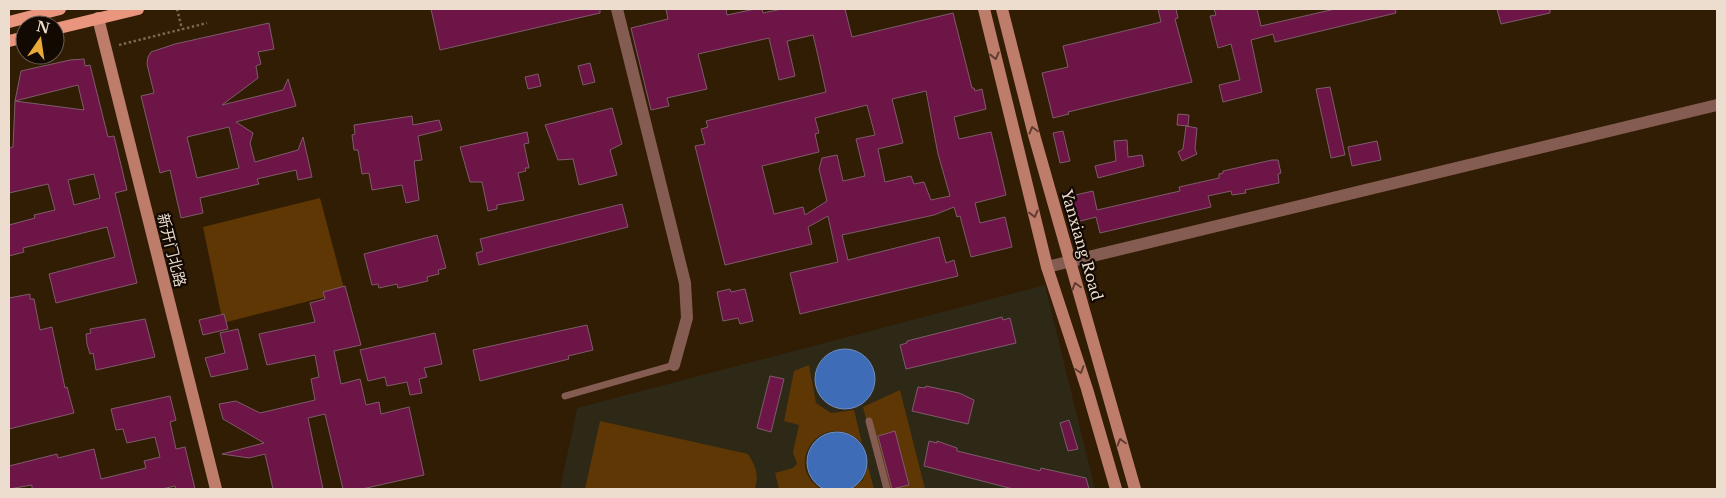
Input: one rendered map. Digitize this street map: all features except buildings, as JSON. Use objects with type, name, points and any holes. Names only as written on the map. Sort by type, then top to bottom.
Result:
[{"type":"main road","points":[[9,22],[60,9]]},
{"type":"main road","points":[[65,26],[138,9]]},
{"type":"main road","points":[[984,9],[1047,267],[1087,389],[1116,489]]},
{"type":"main road","name":"Yanxiang Road","points":[[1002,9],[1069,262],[1135,489]]},
{"type":"main road","name":"新开门北路","points":[[98,18],[216,489]]},
{"type":"street","points":[[617,9],[686,283],[687,318],[674,365]]},
{"type":"street","points":[[1047,267],[1717,105]]},
{"type":"lane","points":[[565,396],[674,365]]},
{"type":"lane","points":[[869,421],[887,489]]},
{"type":"path","points":[[177,9],[182,29]]},
{"type":"path","points":[[119,45],[207,23]]},
{"type":"shaded area","points":[[320,198],[345,292],[223,323],[203,227]]},
{"type":"shaded area","points":[[1045,285],[1095,489],[560,489],[577,408]]},
{"type":"shaded area","points":[[809,365],[816,403],[831,413],[854,410],[862,443],[847,433],[834,431],[821,435],[812,443],[806,454],[805,466],[810,479],[821,489],[779,489],[775,473],[793,468],[797,464],[793,452],[799,425],[784,421],[794,371]]},
{"type":"shaded area","points":[[900,390],[925,489],[884,489],[863,407]]},
{"type":"shaded area","points":[[600,421],[748,454],[756,471],[755,489],[585,489]]},
{"type":"shaded area","points":[[868,466],[874,489],[852,489],[863,480]]},
{"type":"water","points":[[839,349],[851,349],[867,357],[873,367],[875,379],[873,391],[867,401],[851,409],[839,409],[823,401],[815,385],[815,373],[823,357]]},
{"type":"water","points":[[831,432],[843,432],[854,437],[862,445],[867,456],[865,474],[854,487],[843,492],[831,492],[820,487],[812,479],[807,468],[807,456],[812,445],[820,437]]}]
